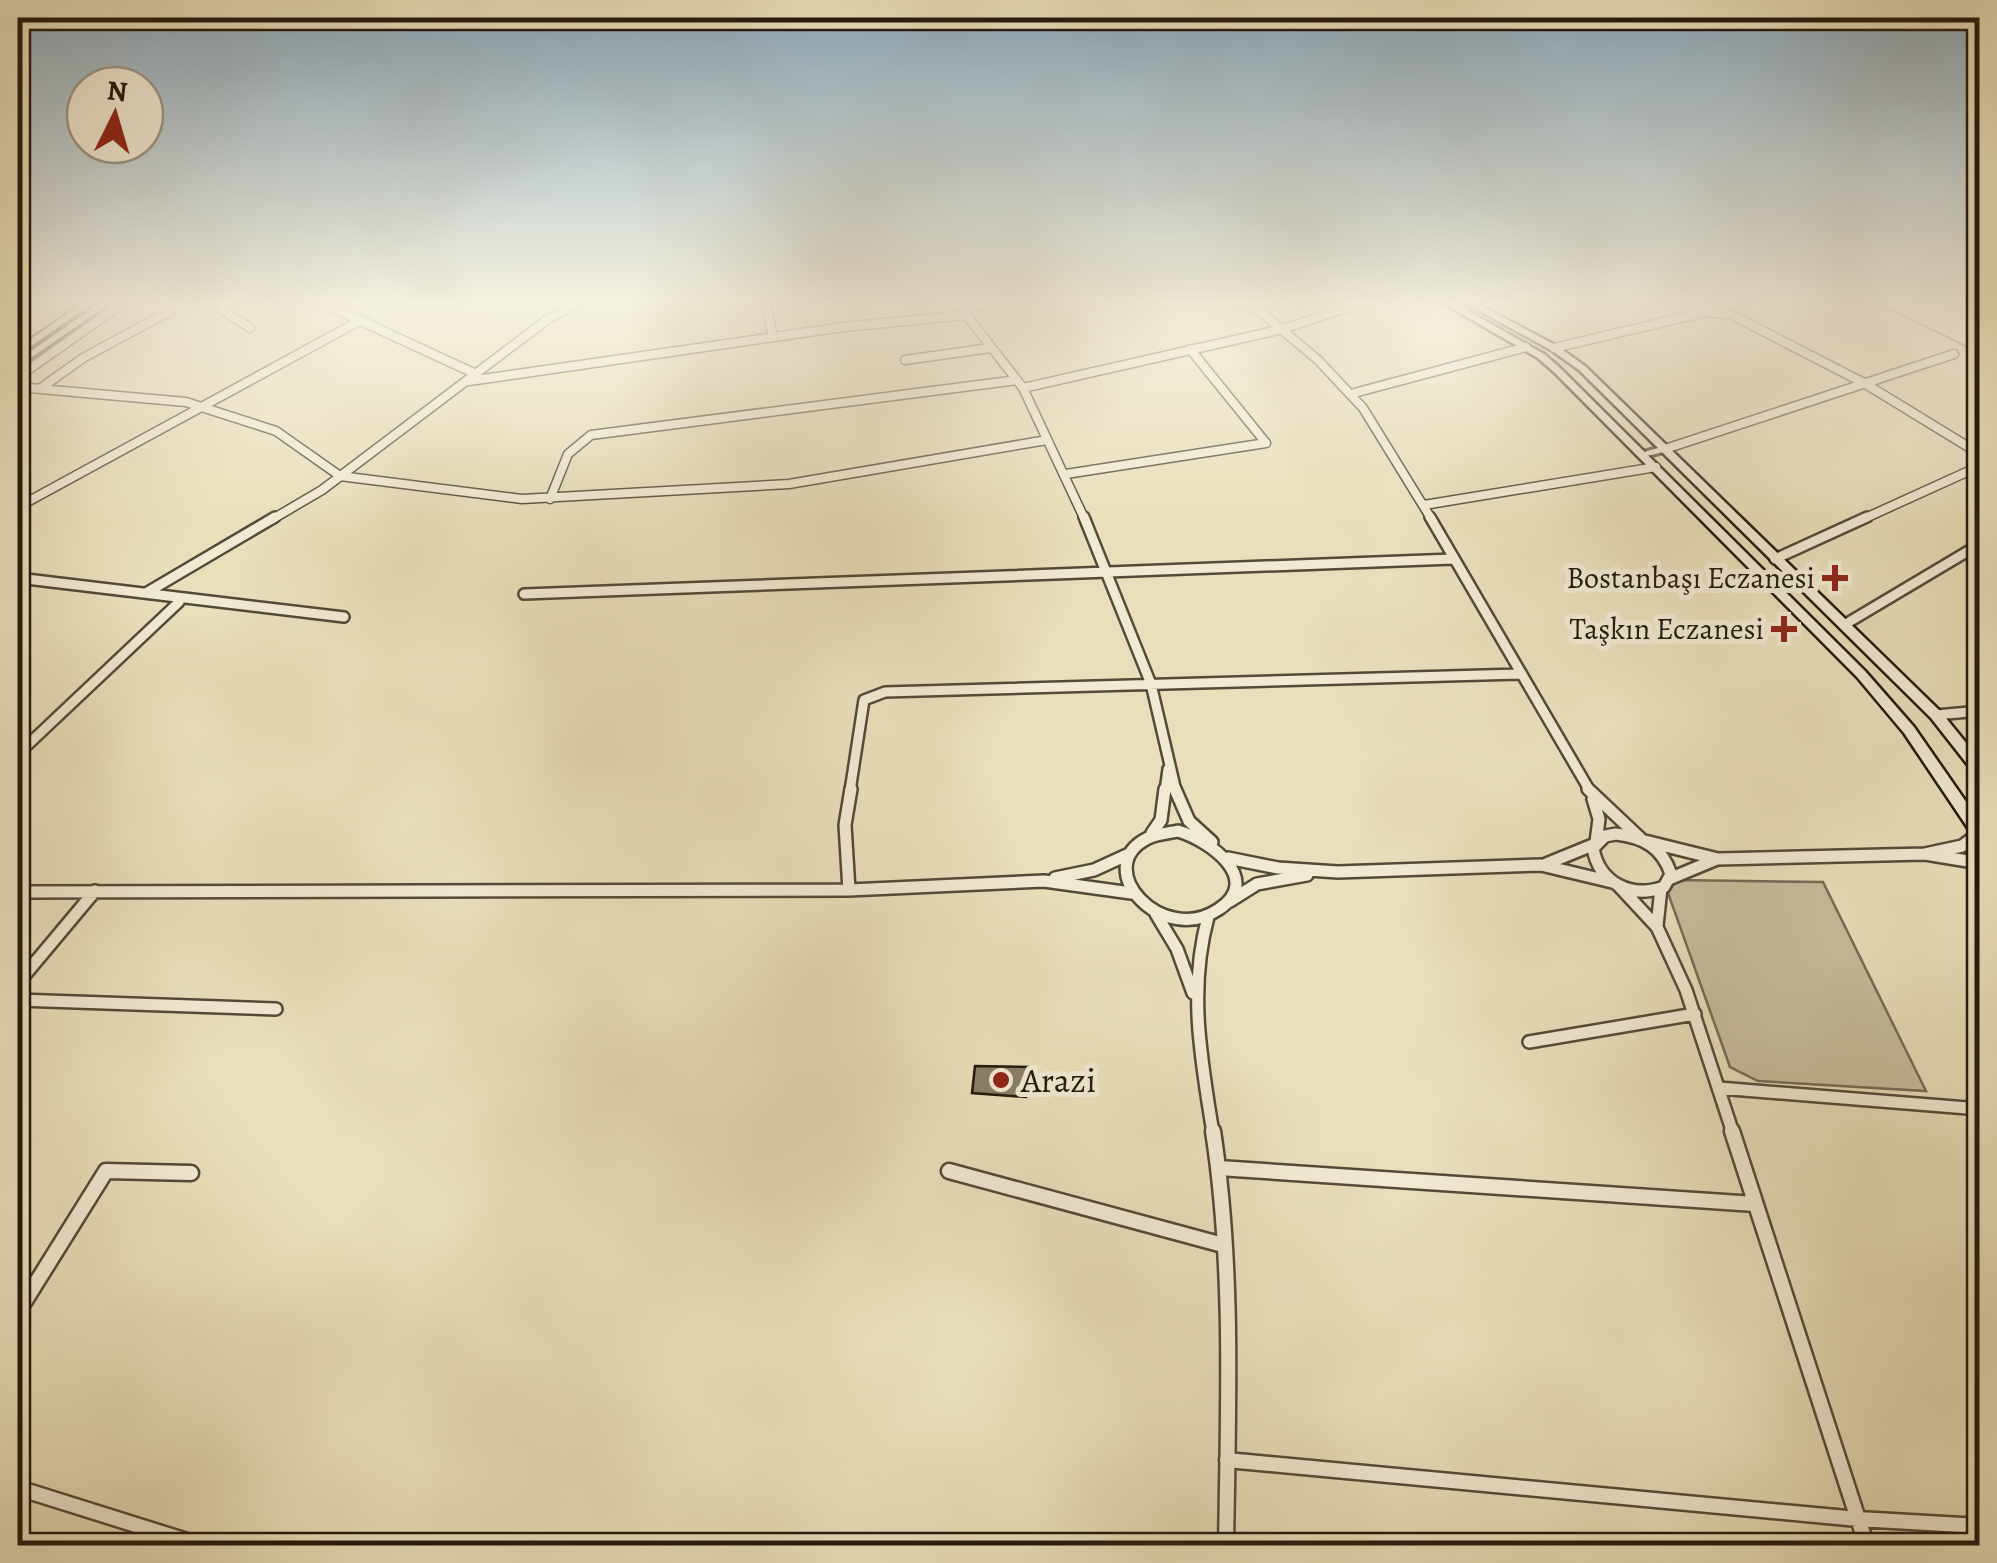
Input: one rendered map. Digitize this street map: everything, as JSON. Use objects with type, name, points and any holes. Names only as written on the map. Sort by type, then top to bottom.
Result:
[{"type":"main road","points":[[1563,376],[1806,616],[1887,704],[1978,836]]},
{"type":"main road","points":[[1590,376],[1936,715],[1980,770]]},
{"type":"street","points":[[40,388],[57,376]]},
{"type":"street","points":[[18,507],[260,376]]},
{"type":"street","points":[[146,593],[302,503],[474,376]]},
{"type":"street","points":[[468,381],[503,376]]},
{"type":"street","points":[[1013,376],[1066,474],[1151,684],[1169,763],[1189,821],[1228,858],[1235,876],[1228,902]]},
{"type":"street","points":[[550,499],[568,451],[575,442],[591,435],[1020,384],[1059,376]]},
{"type":"street","points":[[1066,474],[1266,443],[1212,376]]},
{"type":"street","points":[[1335,376],[1354,393],[1424,505],[1591,793],[1599,819],[1593,858],[1657,927],[1720,1088],[1867,1546]]},
{"type":"street","points":[[1354,393],[1418,376]]},
{"type":"street","points":[[1850,376],[1980,454]]},
{"type":"street","points":[[1642,454],[1886,376]]},
{"type":"street","points":[[18,387],[206,406],[276,431],[340,476],[550,499],[789,484],[1047,440]]},
{"type":"street","points":[[1775,560],[1980,466]]},
{"type":"street","points":[[1424,505],[1656,467]]},
{"type":"street","points":[[1844,626],[1980,544]]},
{"type":"street","points":[[524,594],[1453,558]]},
{"type":"street","points":[[18,578],[146,593],[179,602],[344,618]]},
{"type":"street","points":[[18,754],[179,602]]},
{"type":"street","points":[[850,890],[845,825],[864,700],[885,692],[1519,674]]},
{"type":"street","points":[[1936,715],[1980,711]]},
{"type":"street","points":[[18,892],[850,890],[1044,881],[1094,870],[1130,854],[1161,820],[1169,763]]},
{"type":"street","points":[[1591,793],[1663,855],[1669,866],[1657,927]]},
{"type":"street","points":[[1148,837],[1178,831],[1212,842]]},
{"type":"street","points":[[1540,865],[1616,834],[1718,859],[1925,854],[1980,862]]},
{"type":"street","points":[[1925,854],[1962,846],[1978,836]]},
{"type":"street","points":[[1130,854],[1124,870],[1131,893]]},
{"type":"street","points":[[1228,858],[1278,868],[1338,872],[1540,865],[1647,893],[1718,859]]},
{"type":"street","points":[[1156,914],[1177,920],[1208,917],[1258,884],[1338,872]]},
{"type":"street","points":[[1044,881],[1131,893],[1156,914],[1178,948],[1195,999]]},
{"type":"street","points":[[18,982],[95,892]]},
{"type":"street","points":[[1208,917],[1197,946],[1195,999],[1218,1168],[1223,1245],[1226,1546]]},
{"type":"street","points":[[18,1000],[276,1008]]},
{"type":"street","points":[[1529,1042],[1694,1014]]},
{"type":"street","points":[[1720,1088],[1980,1109]]},
{"type":"street","points":[[1218,1168],[1755,1204]]},
{"type":"street","points":[[18,1312],[106,1171],[191,1173]]},
{"type":"street","points":[[950,1172],[1223,1245]]},
{"type":"street","points":[[1226,1460],[1858,1519],[1980,1526]]},
{"type":"street","points":[[18,1488],[203,1546]]},
{"type":"shaded area","points":[[1676,880],[1823,882],[1926,1091],[1758,1081],[1730,1067],[1668,893]]},
{"type":"building","name":"Arazi","points":[[975,1066],[1030,1067],[1026,1097],[972,1093]]},
{"type":"place","name":"Bostanbaşı Eczanesi","points":[[1835,578]]},
{"type":"place","name":"Taşkın Eczanesi","points":[[1784,629]]},
{"type":"place","name":"Arazi","points":[[1001,1080]]}]
